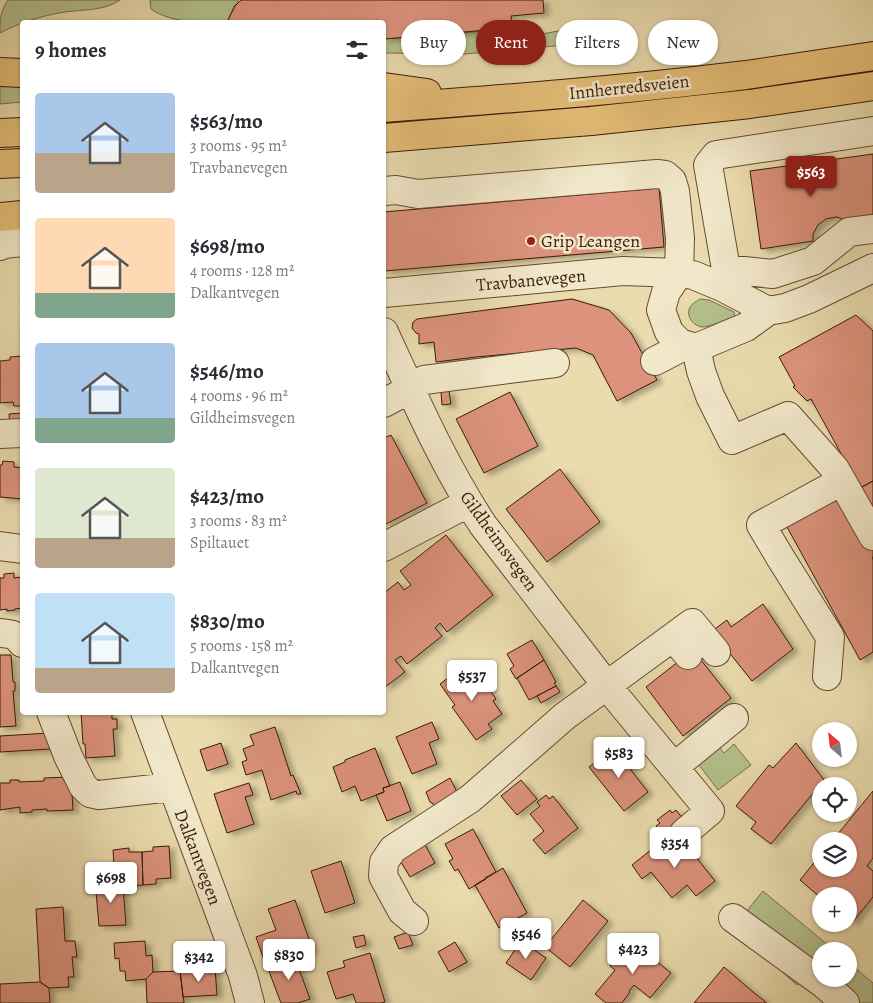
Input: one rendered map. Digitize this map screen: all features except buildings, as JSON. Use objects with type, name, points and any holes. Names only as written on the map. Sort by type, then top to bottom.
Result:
[{"type":"highway","name":"Innherredsveien","points":[[386,108],[589,91],[746,74],[873,56]]},
{"type":"highway","points":[[0,72],[20,73]]},
{"type":"highway","name":"Innherredsveien","points":[[386,138],[591,121],[750,104],[873,86]]},
{"type":"highway","points":[[386,87],[483,101]]},
{"type":"highway","points":[[386,150],[485,130]]},
{"type":"highway","points":[[0,133],[20,132]]},
{"type":"highway","points":[[0,164],[20,162]]},
{"type":"highway","points":[[0,217],[20,215]]},
{"type":"street","points":[[873,131],[716,155],[708,164],[724,278],[773,274],[813,261],[849,232],[873,229]]},
{"type":"street","points":[[386,191],[396,190],[418,194],[656,174],[665,175],[672,181],[675,191],[680,238],[679,273],[666,292],[661,310],[668,332],[680,343],[691,347],[710,396],[732,440],[788,416],[835,469],[873,536]]},
{"type":"street","points":[[0,246],[20,242]]},
{"type":"street","points":[[655,361],[746,327],[768,311],[785,308],[809,299],[873,268]]},
{"type":"street","name":"Travbanevegen","points":[[386,293],[623,271],[679,273],[724,278],[768,311]]},
{"type":"street","name":"Gildheimsvegen","points":[[386,335],[417,384],[448,467],[482,525],[607,686],[710,811],[684,833]]},
{"type":"street","points":[[386,402],[417,384],[555,363]]},
{"type":"street","points":[[0,434],[20,434]]},
{"type":"street","points":[[827,676],[830,637],[761,525],[842,480]]},
{"type":"street","points":[[386,546],[468,503]]},
{"type":"street","points":[[0,546],[20,549]]},
{"type":"street","points":[[414,921],[402,911],[383,876],[384,862],[393,849],[470,799],[565,716],[607,686],[680,646],[692,623],[716,652]]},
{"type":"street","points":[[0,633],[12,634],[20,640]]},
{"type":"street","points":[[52,715],[68,756],[83,786],[90,793],[99,795],[172,787]]},
{"type":"street","name":"Dalkantvegen","points":[[146,715],[243,976],[250,1003]]},
{"type":"street","points":[[674,767],[734,718]]},
{"type":"street","points":[[733,918],[821,989],[845,1003]]},
{"type":"green space","points":[[8,0],[120,0],[106,7],[59,13],[30,20],[20,20],[20,24],[0,33],[3,8]]},
{"type":"green space","points":[[150,0],[239,0],[228,20],[181,20],[170,18],[151,9]]},
{"type":"green space","points":[[556,31],[556,46],[546,47],[546,33]]},
{"type":"green space","points":[[476,32],[476,53],[466,54],[466,33]]},
{"type":"green space","points":[[401,38],[401,53],[386,53],[386,39]]},
{"type":"green space","points":[[20,83],[20,102],[0,104],[0,85]]},
{"type":"green space","points":[[700,299],[709,300],[734,312],[735,316],[705,327],[696,325],[690,319],[689,310]]},
{"type":"green space","points":[[716,743],[724,753],[734,744],[751,765],[718,790],[696,761]]},
{"type":"green space","points":[[763,891],[824,942],[812,942],[812,982],[805,976],[797,985],[733,928]]},
{"type":"green space","points":[[857,970],[873,983],[873,1003],[837,1003],[818,987],[857,987]]},
{"type":"place","name":"Grip Leangen","points":[[531,241]]}]
